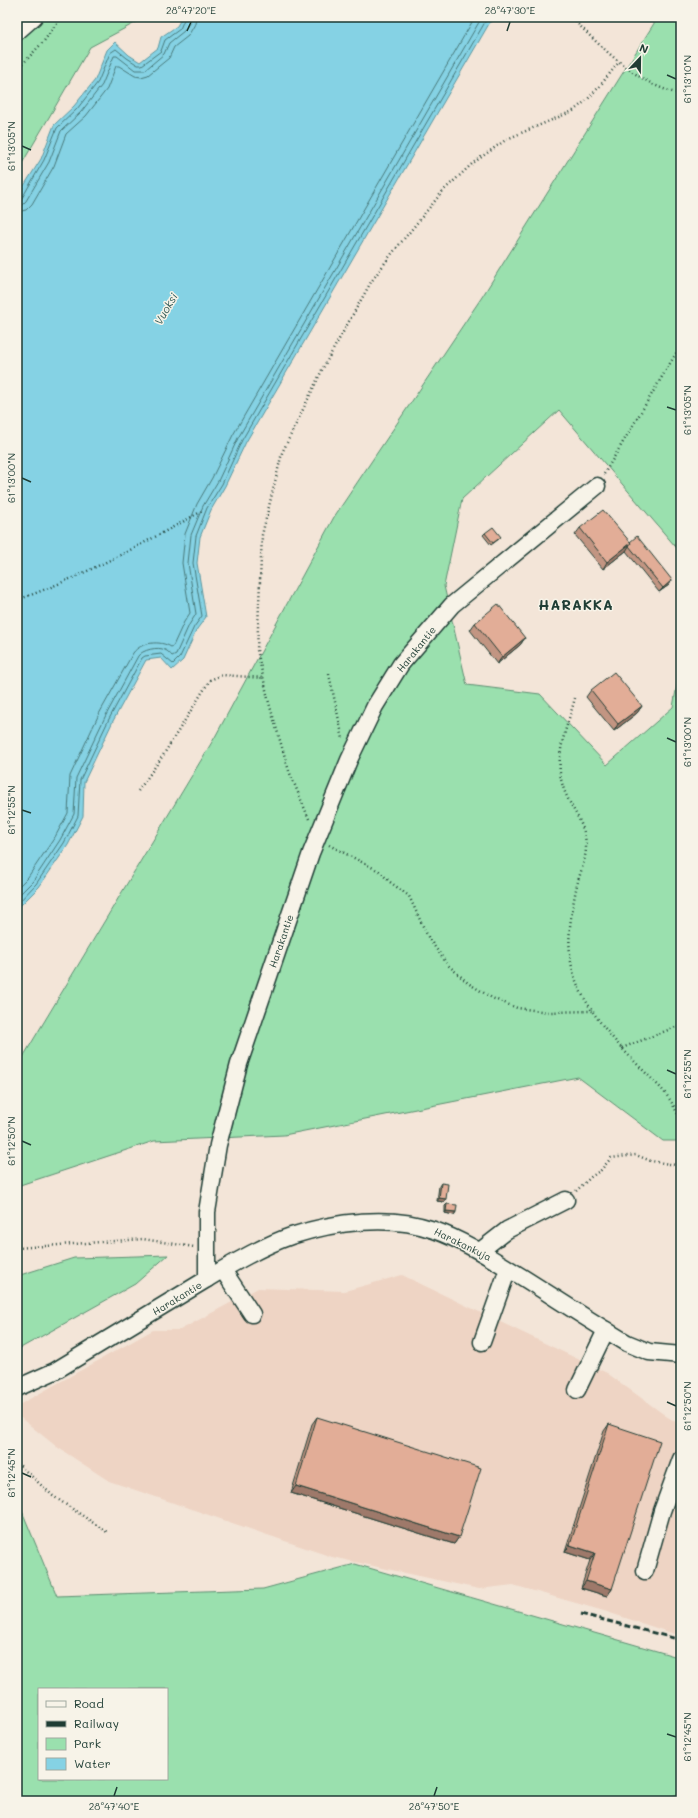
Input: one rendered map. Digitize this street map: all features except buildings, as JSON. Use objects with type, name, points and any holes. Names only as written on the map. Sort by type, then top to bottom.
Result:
[{"type":"street","points":[[17,32],[34,17]]},
{"type":"street","name":"Harakantie","points":[[17,1388],[56,1372],[207,1280],[207,1212],[218,1145],[237,1072],[317,838],[349,760],[374,706],[402,664],[452,605],[596,486]]},
{"type":"street","points":[[480,1251],[507,1230],[566,1200]]},
{"type":"street","name":"Harakankuja","points":[[207,1280],[222,1270],[290,1236],[322,1228],[362,1221],[397,1222],[433,1229],[480,1251],[628,1343],[650,1352],[681,1355]]},
{"type":"street","points":[[482,1342],[508,1269]]},
{"type":"street","points":[[222,1270],[252,1314]]},
{"type":"street","points":[[577,1390],[606,1330]]},
{"type":"street","points":[[645,1571],[662,1511],[681,1459]]},
{"type":"path","points":[[17,70],[44,41],[61,17]]},
{"type":"path","points":[[575,17],[577,23],[619,62],[669,92],[681,94]]},
{"type":"path","points":[[592,1011],[549,1012],[517,1008],[492,998],[468,983],[448,965],[429,939],[409,896],[390,882],[379,871],[317,838],[289,771],[269,703],[257,650],[262,535],[282,453],[323,368],[368,288],[390,256],[443,190],[473,163],[507,138],[572,111],[591,96],[619,62]]},
{"type":"path","points":[[596,486],[681,345]]},
{"type":"path","points":[[17,600],[46,590],[95,568],[146,543],[204,510]]},
{"type":"path","points":[[330,674],[339,723],[349,760]]},
{"type":"path","points":[[138,791],[162,757],[210,680],[222,676],[264,678]]},
{"type":"path","points":[[575,698],[559,763],[562,784],[585,831],[586,849],[577,886],[568,939],[573,976],[592,1011],[638,1066],[659,1086],[674,1105],[681,1122]]},
{"type":"path","points":[[622,1048],[681,1025]]},
{"type":"path","points":[[566,1200],[591,1177],[602,1170],[611,1158],[636,1155],[651,1161],[676,1165],[681,1151]]},
{"type":"path","points":[[17,1248],[143,1240],[206,1249]]},
{"type":"path","points":[[17,1463],[53,1496],[107,1532]]},
{"type":"shaded area","points":[[402,1275],[607,1373],[666,1416],[681,1425],[681,1636],[604,1611],[513,1585],[479,1589],[332,1557],[109,1481],[57,1447],[17,1415],[17,1406],[153,1330],[180,1330],[258,1288],[345,1291]]},
{"type":"green space","points":[[17,17],[146,17],[90,47],[17,172]]},
{"type":"green space","points":[[658,17],[681,17],[681,553],[559,410],[462,499],[444,586],[467,685],[540,694],[607,765],[673,707],[681,663],[681,1141],[663,1141],[578,1077],[284,1135],[154,1141],[17,1186],[17,1067],[215,737],[334,517],[482,297]]},
{"type":"green space","points":[[168,1255],[135,1284],[17,1350],[17,1276],[74,1258]]},
{"type":"green space","points":[[17,1499],[57,1596],[263,1589],[355,1564],[681,1658],[681,1793],[656,1801],[17,1801]]},
{"type":"water","name":"Vuoksi","points":[[182,17],[493,17],[246,442],[225,486],[211,510],[200,537],[197,563],[206,617],[197,629],[183,660],[172,670],[161,658],[146,660],[113,721],[84,782],[83,816],[68,845],[39,887],[17,909],[17,202],[20,192],[41,159],[54,125],[74,106],[95,80],[107,50],[115,42],[129,55],[140,62],[158,48],[161,37],[177,26]]},
{"type":"railway","points":[[581,1614],[681,1640]]},
{"type":"district","name":"HARAKKA","points":[[576,605]]}]
